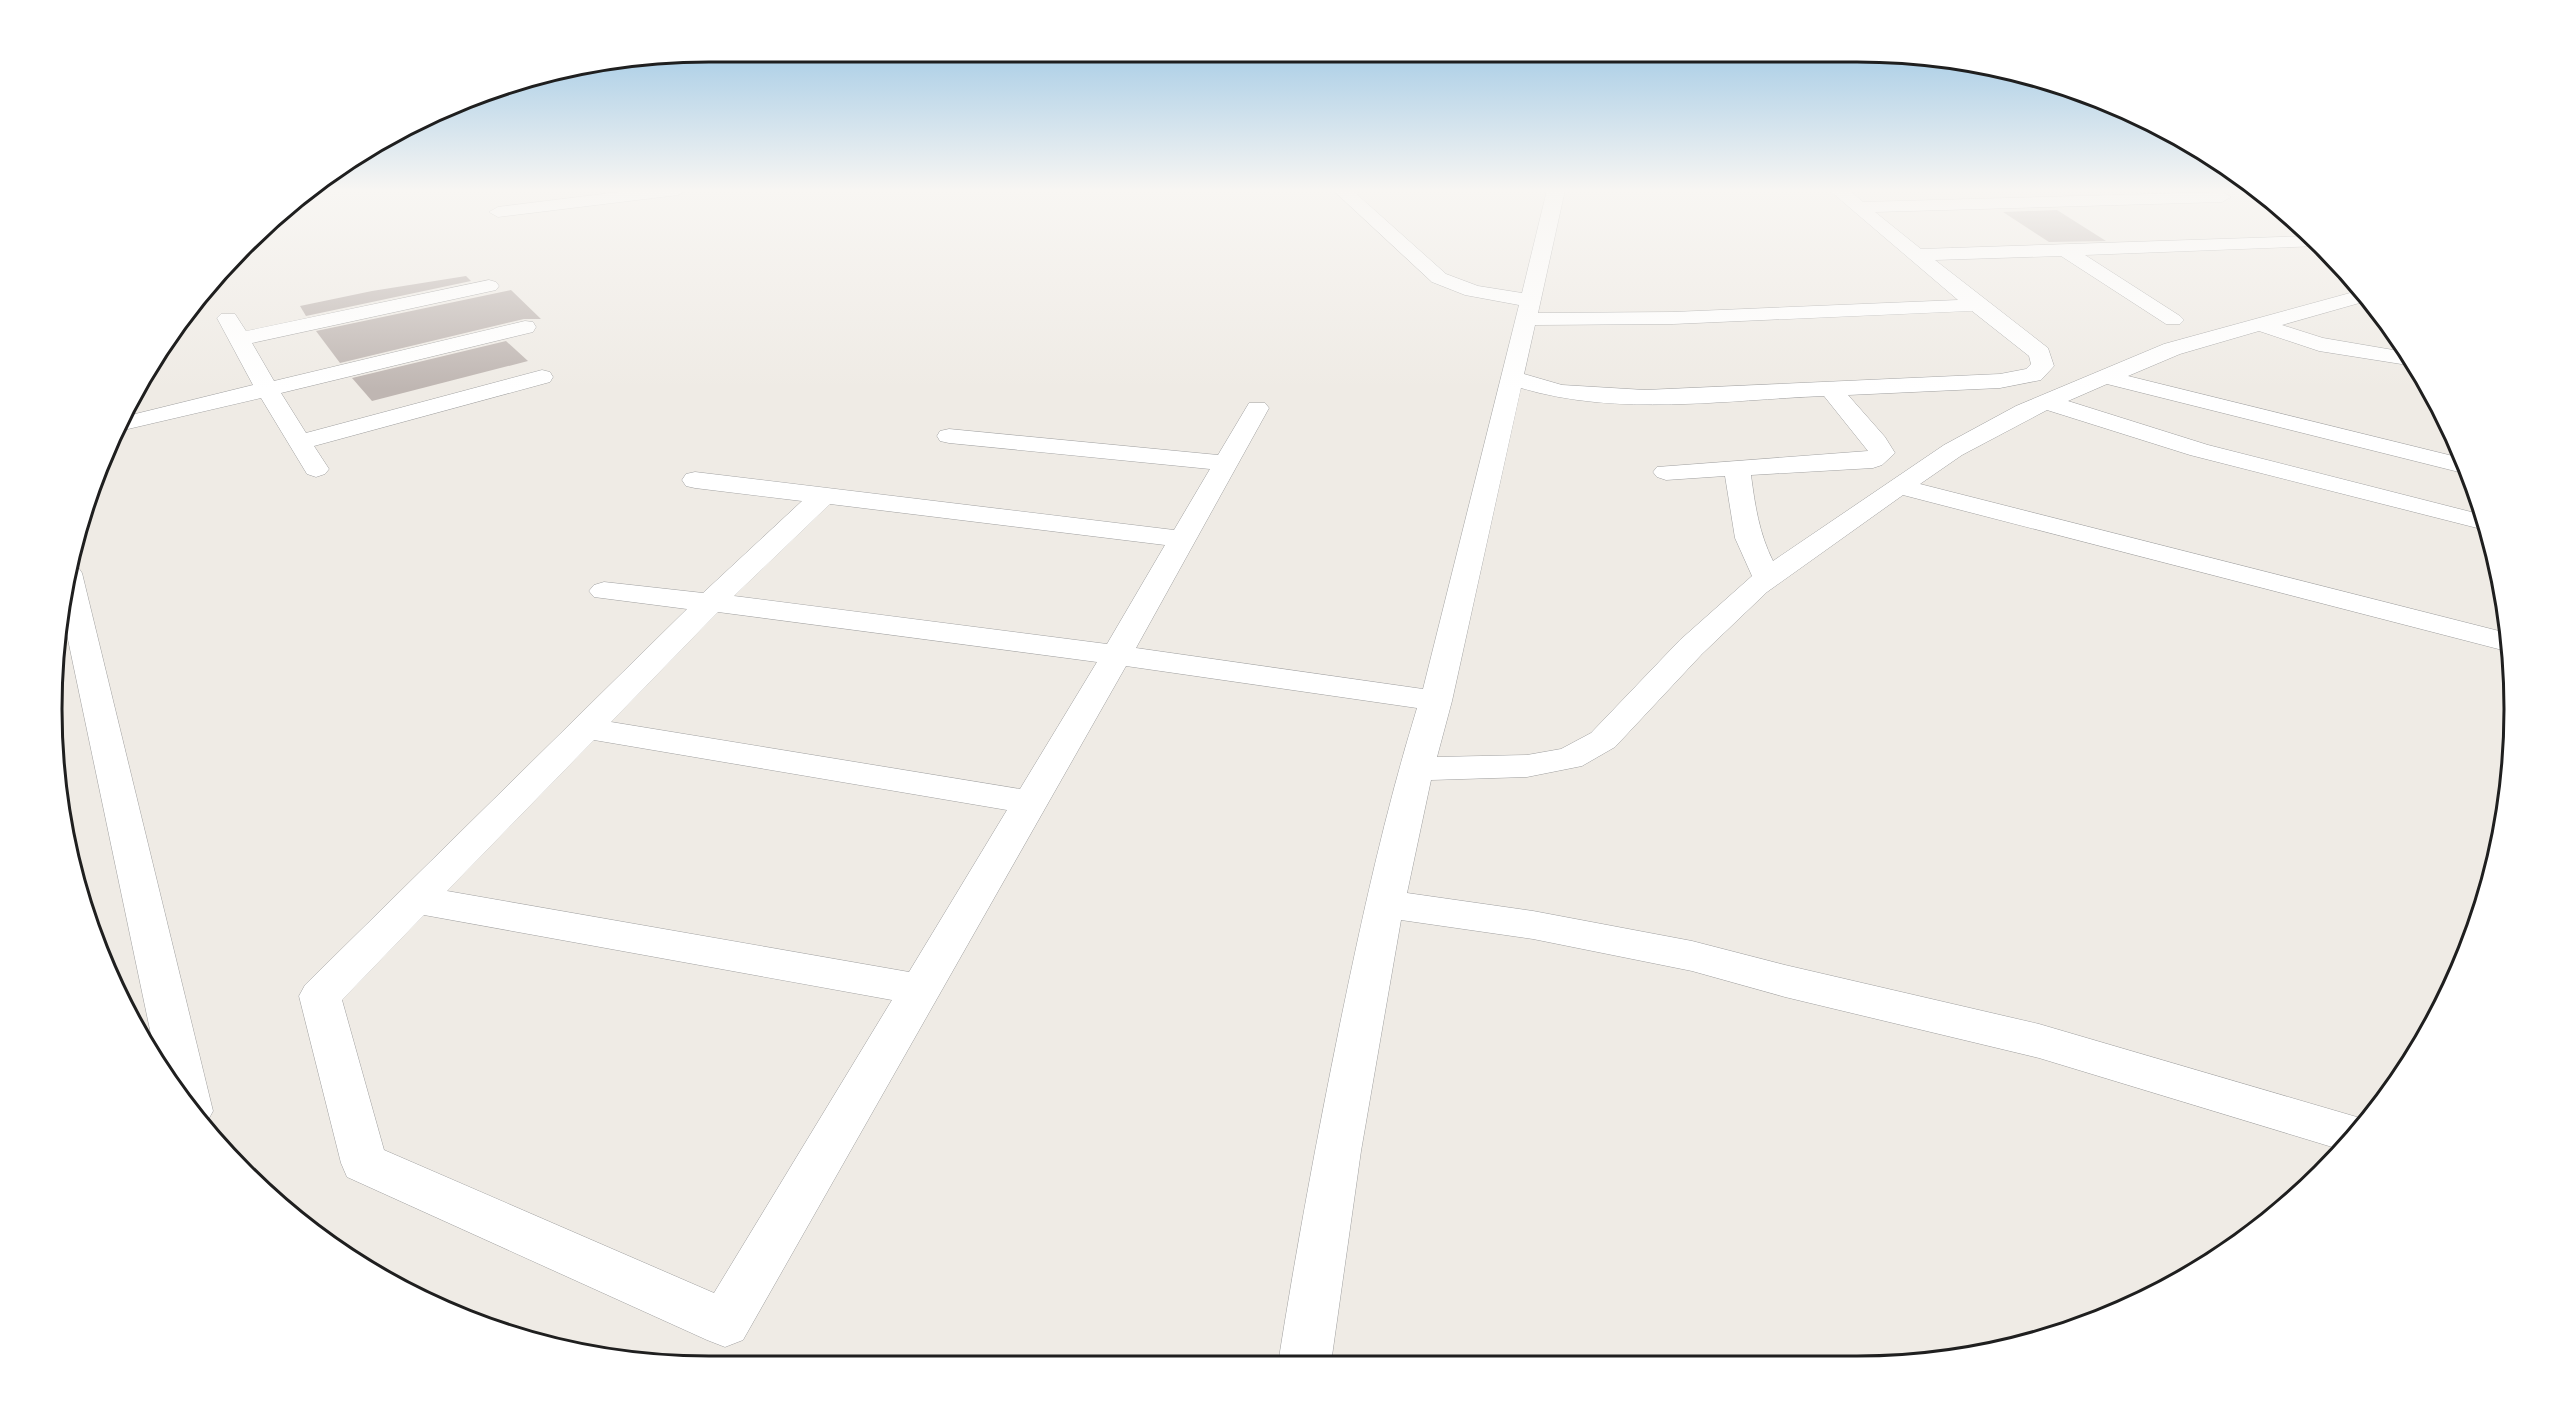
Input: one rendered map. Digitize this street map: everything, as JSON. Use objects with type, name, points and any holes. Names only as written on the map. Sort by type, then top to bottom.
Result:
[{"type":"street","points":[[1415,256],[1439,278],[1456,286],[1529,310],[1673,318],[1977,305]]},
{"type":"street","points":[[1305,1356],[1324,1223],[1384,904],[1414,769],[1436,701],[1541,256]]},
{"type":"street","points":[[1513,378],[1560,392],[1595,396],[1645,397],[2000,381],[2033,375],[2043,366],[2040,353],[1918,256]]},
{"type":"street","points":[[2075,256],[2173,320]]},
{"type":"street","points":[[316,469],[267,390],[234,328],[489,286]]},
{"type":"street","points":[[1414,769],[1527,766],[1570,758],[1603,740],[1691,647],[1768,578],[1953,450],[2047,402],[2172,349],[2356,298]]},
{"type":"street","points":[[2258,324],[2319,344],[2400,358]]},
{"type":"street","points":[[128,423],[525,327]]},
{"type":"street","points":[[299,442],[542,377]]},
{"type":"street","points":[[2105,377],[2455,465]]},
{"type":"street","points":[[1666,472],[1873,460],[1882,453],[1876,442],[1830,388]]},
{"type":"street","points":[[2047,402],[2180,445],[2475,521]]},
{"type":"street","points":[[823,496],[711,602],[588,729],[320,996],[363,1163],[725,1323],[1117,654],[1257,408]]},
{"type":"street","points":[[949,436],[1226,463]]},
{"type":"street","points":[[1737,468],[1744,531],[1753,554],[1768,578]]},
{"type":"street","points":[[694,480],[1183,539]]},
{"type":"street","points":[[1899,486],[2500,642]]},
{"type":"street","points":[[604,591],[711,602],[1117,654],[1436,701]]},
{"type":"street","points":[[72,592],[185,1089]]},
{"type":"street","points":[[588,729],[1030,802]]},
{"type":"street","points":[[417,900],[921,990]]},
{"type":"street","points":[[1384,904],[1568,931],[1692,956],[1785,981],[2038,1041],[2346,1132]]},
{"type":"building","points":[[466,276],[471,281],[306,316],[300,306],[372,291]]},
{"type":"building","points":[[511,290],[541,319],[524,319],[340,363],[316,331]]},
{"type":"building","points":[[506,341],[528,361],[372,401],[352,378]]}]
